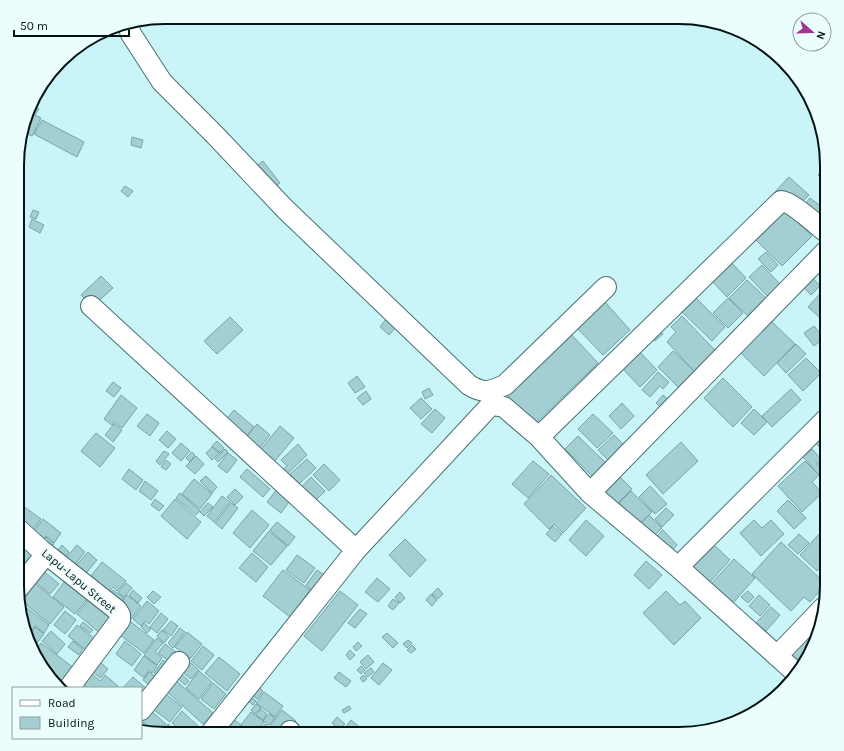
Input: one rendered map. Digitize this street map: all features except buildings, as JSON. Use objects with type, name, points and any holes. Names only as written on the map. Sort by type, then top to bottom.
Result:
[{"type":"street","points":[[129,29],[162,82],[285,209],[469,385],[479,391],[490,392],[505,385],[606,287]]},
{"type":"street","points":[[539,437],[781,201],[785,201],[820,228]]},
{"type":"street","points":[[590,493],[820,257]]},
{"type":"street","points":[[91,306],[356,550]]},
{"type":"street","points":[[216,727],[356,550],[488,408],[493,405],[504,407],[539,437],[590,493],[678,567],[793,670]]},
{"type":"street","points":[[678,567],[820,425]]},
{"type":"street","name":"Lapu-Lapu Street","points":[[24,534],[46,554],[117,610],[120,615],[120,620],[70,687]]},
{"type":"street","points":[[24,581],[46,554]]},
{"type":"street","points":[[777,656],[817,614]]},
{"type":"street","points":[[142,709],[179,662]]}]
